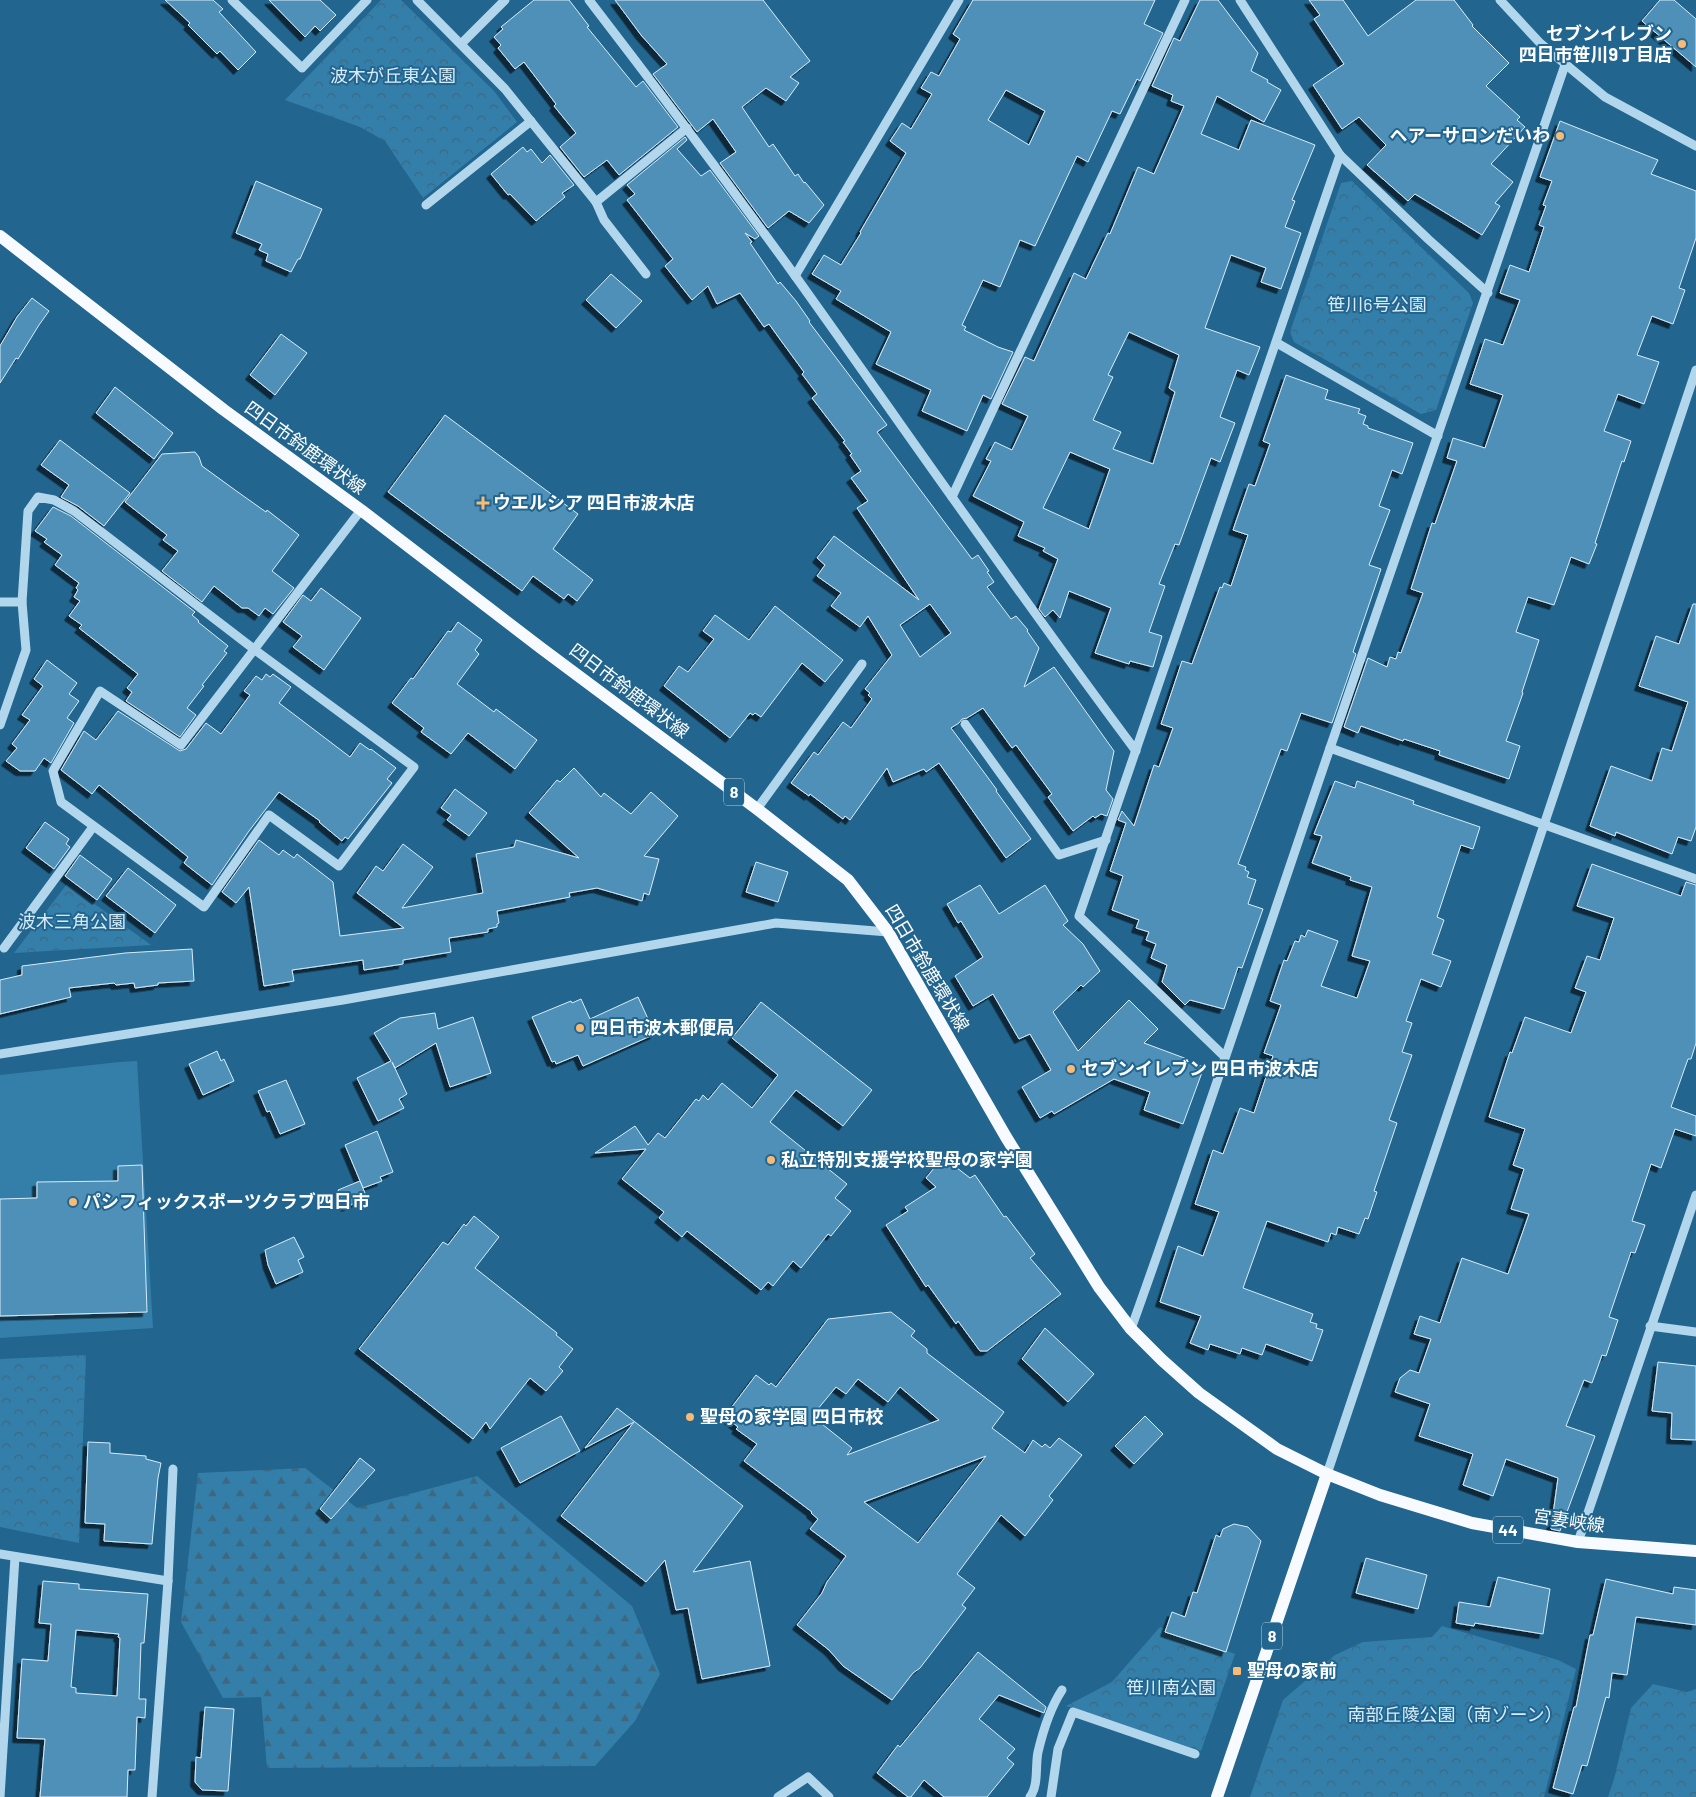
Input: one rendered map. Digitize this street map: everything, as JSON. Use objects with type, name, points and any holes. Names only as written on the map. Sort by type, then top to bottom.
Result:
[{"type":"main road","name":"四日市鈴鹿環状線","points":[[0,236],[224,410],[361,510],[541,648],[758,809],[848,880],[888,932],[1006,1137],[1099,1288],[1130,1329],[1199,1393],[1277,1449],[1327,1474]]},
{"type":"main road","name":"宮妻峡線","points":[[1327,1474],[1380,1495],[1472,1523],[1578,1542],[1696,1551]]},
{"type":"main road","name":"8","points":[[1217,1797],[1327,1474]]},
{"type":"street","points":[[232,0],[302,68],[367,0]]},
{"type":"street","points":[[417,0],[505,89],[596,202],[604,220],[646,274]]},
{"type":"street","points":[[461,44],[505,0]]},
{"type":"street","points":[[588,0],[687,128],[795,276],[1136,751]]},
{"type":"street","points":[[795,276],[959,0]]},
{"type":"street","points":[[952,497],[1185,0]]},
{"type":"street","points":[[1240,0],[1340,155],[1428,239],[1488,292]]},
{"type":"street","points":[[1500,0],[1540,44],[1605,97],[1696,146]]},
{"type":"street","points":[[1130,1329],[1177,1200],[1564,65]]},
{"type":"street","points":[[426,205],[531,121]]},
{"type":"street","points":[[596,202],[687,128]]},
{"type":"street","points":[[1225,1057],[1079,916],[1340,155]]},
{"type":"street","points":[[1277,343],[1438,436]]},
{"type":"street","points":[[1327,1474],[1696,370]]},
{"type":"street","points":[[0,725],[26,650],[22,602],[28,511],[38,497],[54,500],[74,511],[255,650],[414,767],[339,866],[269,816],[204,906],[61,802],[53,771],[100,691],[181,745],[255,650],[361,510]]},
{"type":"street","points":[[0,602],[22,602]]},
{"type":"street","points":[[758,809],[862,664]]},
{"type":"street","points":[[964,724],[1059,855],[1106,840]]},
{"type":"street","points":[[1330,748],[1696,878]]},
{"type":"street","points":[[4,948],[93,827]]},
{"type":"street","points":[[0,1054],[342,1000],[776,923],[888,932]]},
{"type":"street","points":[[1578,1542],[1696,1195]]},
{"type":"street","points":[[1650,1326],[1696,1332]]},
{"type":"street","points":[[153,1796],[168,1580],[173,1469]]},
{"type":"street","points":[[0,1554],[168,1580]]},
{"type":"street","points":[[0,1797],[15,1557]]},
{"type":"street","points":[[1030,1797],[1034,1791],[1038,1752],[1054,1703],[1062,1690]]},
{"type":"street","points":[[1051,1797],[1058,1749],[1073,1712],[1195,1754]]},
{"type":"street","points":[[778,1797],[808,1778],[829,1797]]},
{"type":"green space","name":"波木が丘東公園","points":[[381,0],[401,0],[494,91],[517,122],[423,198],[385,141],[360,127],[285,100]]},
{"type":"green space","name":"笹川6号公園","points":[[1352,181],[1469,293],[1473,303],[1436,410],[1421,414],[1294,342],[1290,332],[1341,183]]},
{"type":"green space","name":"波木三角公園","points":[[67,884],[151,945],[14,953]]},
{"type":"green space","name":"パシフィックスポーツクラブ四日市","points":[[137,1061],[153,1328],[0,1338],[0,1075]]},
{"type":"green space","points":[[86,1355],[79,1543],[0,1527],[0,1359]]},
{"type":"green space","points":[[305,1468],[357,1508],[477,1476],[632,1606],[660,1674],[635,1721],[595,1766],[267,1768],[261,1697],[223,1698],[181,1622],[198,1473]]},
{"type":"green space","name":"南部丘陵公園（南ゾーン）","points":[[1442,1626],[1558,1660],[1576,1669],[1544,1797],[1250,1797],[1283,1700],[1335,1655],[1363,1642],[1432,1637]]},
{"type":"green space","name":"笹川南公園","points":[[1160,1627],[1235,1654],[1201,1751],[1066,1706],[1112,1682]]},
{"type":"green space","points":[[1653,1684],[1687,1692],[1696,1689],[1696,1797],[1608,1797],[1631,1708]]},
{"type":"building","points":[[165,0],[213,0],[223,9],[219,12],[256,52],[238,70],[220,51],[217,54],[188,25],[190,23]]},
{"type":"building","points":[[269,0],[320,0],[336,15],[320,31],[315,26],[305,37]]},
{"type":"building","points":[[534,0],[569,0],[589,26],[587,27],[636,87],[643,81],[678,127],[619,175],[607,160],[584,177],[560,147],[576,133],[554,106],[556,104],[524,62],[515,69],[498,48],[501,45],[494,37],[503,29],[501,27]]},
{"type":"building","points":[[615,0],[763,0],[810,61],[790,77],[799,83],[786,101],[766,88],[742,107],[769,147],[773,144],[795,176],[798,174],[824,205],[809,223],[789,211],[768,228],[720,163],[736,152],[713,119],[697,132],[653,74],[667,64],[641,35]]},
{"type":"building","points":[[973,0],[1155,0],[1144,24],[1163,33],[1140,81],[1137,79],[1120,114],[1112,111],[1088,162],[1077,156],[1035,246],[1020,240],[1000,287],[983,280],[962,325],[966,327],[964,330],[998,347],[1013,352],[991,399],[983,395],[967,431],[922,411],[931,390],[876,364],[891,332],[836,299],[841,291],[812,274],[824,255],[841,265],[861,233],[906,153],[890,141],[902,123],[911,129],[932,94],[921,88],[931,72],[939,76],[960,39],[953,34]],"holes":[[[1006,90],[1045,111],[1029,145],[988,120]]]},
{"type":"building","points":[[1200,0],[1218,0],[1258,53],[1251,71],[1281,90],[1264,122],[1217,96],[1201,134],[1239,150],[1251,120],[1315,145],[1292,200],[1295,201],[1285,227],[1301,233],[1281,289],[1261,282],[1266,268],[1231,255],[1205,328],[1260,347],[1249,375],[1237,370],[1220,417],[1235,423],[1220,462],[1211,458],[1179,545],[1175,544],[1159,584],[1165,586],[1149,632],[1162,636],[1153,667],[1130,661],[1129,664],[1095,653],[1111,608],[1069,591],[1060,618],[1053,610],[1045,617],[1039,609],[1058,559],[1043,551],[1045,548],[1018,536],[1024,522],[973,496],[991,461],[986,459],[995,442],[1012,450],[1028,416],[1002,404],[1025,357],[1034,361],[1074,273],[1086,279],[1108,233],[1110,234],[1138,167],[1154,174],[1184,106],[1171,101],[1173,95],[1152,86],[1174,38],[1180,41]],"holes":[[[1129,332],[1179,355],[1169,388],[1175,392],[1153,464],[1113,449],[1121,432],[1093,420],[1113,377],[1108,375]],[[1070,452],[1110,469],[1089,529],[1043,508]]]},
{"type":"building","points":[[1309,0],[1343,0],[1368,36],[1416,0],[1454,0],[1472,26],[1509,63],[1486,86],[1520,117],[1517,120],[1525,127],[1491,164],[1513,182],[1495,203],[1500,206],[1482,235],[1415,194],[1408,201],[1367,165],[1386,145],[1359,117],[1342,129],[1313,85],[1344,64],[1314,19],[1320,15]]},
{"type":"building","name":"セブンイレブン 四日市笹川9丁目店","points":[[1660,0],[1674,0],[1696,19],[1696,67],[1642,21]]},
{"type":"building","points":[[1560,121],[1658,160],[1651,174],[1696,191],[1696,238],[1679,288],[1685,290],[1673,324],[1652,316],[1637,355],[1659,362],[1644,404],[1618,394],[1604,431],[1631,441],[1624,462],[1622,461],[1595,543],[1597,544],[1589,564],[1571,557],[1554,605],[1528,597],[1516,632],[1539,640],[1506,741],[1520,746],[1509,779],[1439,755],[1440,751],[1404,739],[1403,741],[1361,726],[1358,733],[1344,727],[1368,658],[1387,667],[1390,657],[1396,659],[1398,652],[1401,653],[1423,593],[1411,589],[1432,523],[1435,524],[1457,461],[1447,458],[1453,438],[1485,448],[1503,395],[1470,384],[1485,339],[1503,345],[1520,300],[1500,293],[1510,265],[1529,272],[1544,227],[1539,225],[1546,206],[1543,205],[1552,181],[1540,177]]},
{"type":"building","points":[[685,137],[687,140],[677,149],[701,176],[710,170],[759,236],[755,239],[745,233],[778,284],[780,282],[796,301],[809,322],[887,425],[877,432],[972,559],[978,555],[989,571],[987,572],[994,582],[987,587],[1011,619],[1016,616],[1028,630],[1039,648],[1024,687],[1054,667],[1114,751],[1106,790],[1113,799],[1107,816],[1101,814],[1095,818],[1093,816],[1073,831],[1048,797],[1052,794],[1016,745],[1012,748],[983,708],[962,719],[951,728],[1031,839],[1006,858],[939,763],[926,772],[924,769],[893,782],[887,768],[850,820],[845,816],[843,819],[810,794],[809,796],[791,783],[814,752],[818,755],[843,722],[851,728],[872,699],[868,695],[870,693],[865,689],[892,655],[868,616],[860,627],[831,606],[841,593],[817,576],[825,565],[817,558],[834,536],[919,600],[857,508],[868,501],[851,478],[861,471],[843,442],[845,441],[812,398],[817,394],[802,374],[804,372],[769,324],[764,327],[740,293],[717,304],[708,286],[692,300],[665,266],[673,259],[627,200],[635,194],[627,185]],"holes":[[[930,604],[951,633],[920,657],[900,625]]]},
{"type":"building","points":[[523,147],[527,152],[531,149],[542,163],[550,155],[574,185],[562,193],[565,197],[536,221],[510,194],[508,195],[491,174]]},
{"type":"building","points":[[256,181],[322,209],[300,259],[298,259],[291,272],[266,261],[268,254],[259,250],[262,244],[236,233]]},
{"type":"building","points":[[611,274],[642,301],[616,328],[586,300]]},
{"type":"building","points":[[32,298],[49,311],[0,383],[0,346],[17,317]]},
{"type":"building","points":[[281,334],[307,353],[275,395],[250,375]]},
{"type":"building","points":[[1286,375],[1328,390],[1325,399],[1360,409],[1358,413],[1366,416],[1363,424],[1368,426],[1368,428],[1413,443],[1402,474],[1392,470],[1379,506],[1390,510],[1369,565],[1381,569],[1353,652],[1356,654],[1332,723],[1301,713],[1287,751],[1281,749],[1238,864],[1246,867],[1245,870],[1249,872],[1247,877],[1256,880],[1248,904],[1263,909],[1242,968],[1238,967],[1224,1009],[1190,1000],[1185,1005],[1162,982],[1167,965],[1151,958],[1156,944],[1146,940],[1149,932],[1136,928],[1139,920],[1112,910],[1123,876],[1110,871],[1126,823],[1118,820],[1122,811],[1134,826],[1154,765],[1159,767],[1173,728],[1161,724],[1182,661],[1192,664],[1220,587],[1222,588],[1224,583],[1231,586],[1248,535],[1233,530],[1249,484],[1255,486],[1270,444],[1263,441]]},
{"type":"building","points":[[115,387],[173,433],[154,459],[96,413]]},
{"type":"building","name":"ウエルシア 四日市波木店","points":[[445,415],[578,514],[553,549],[593,580],[577,601],[568,594],[564,599],[533,576],[522,591],[388,492]]},
{"type":"building","points":[[60,440],[130,493],[104,526],[78,506],[61,497],[69,485],[41,465]]},
{"type":"building","points":[[195,452],[202,466],[266,512],[267,510],[299,535],[272,571],[294,588],[273,614],[265,608],[259,616],[248,608],[242,608],[214,586],[202,602],[162,571],[178,551],[163,540],[167,535],[125,502],[162,454]]},
{"type":"building","points":[[53,507],[71,516],[195,612],[192,615],[198,622],[228,646],[224,651],[227,653],[187,708],[196,715],[180,737],[126,701],[132,692],[127,688],[138,674],[79,628],[82,625],[69,616],[80,601],[74,597],[79,583],[55,565],[62,555],[44,542],[47,539],[35,531]]},
{"type":"building","points":[[321,588],[361,618],[324,670],[293,647],[302,636],[283,622],[303,595],[311,601]]},
{"type":"building","points":[[1693,604],[1696,604],[1696,827],[1691,841],[1678,837],[1672,854],[1616,832],[1615,836],[1590,826],[1611,766],[1652,781],[1662,748],[1672,751],[1688,702],[1639,686],[1656,636],[1679,644]]},
{"type":"building","points":[[775,606],[843,660],[825,682],[802,663],[761,717],[755,713],[753,715],[750,713],[730,738],[664,686],[679,666],[688,672],[714,639],[703,631],[715,615],[749,640]]},
{"type":"building","points":[[458,622],[482,640],[475,650],[479,654],[457,684],[494,712],[496,709],[537,740],[515,769],[468,733],[451,754],[421,732],[424,728],[392,703],[411,678],[413,679],[448,631],[451,632]]},
{"type":"building","points":[[47,660],[77,683],[69,694],[79,701],[67,718],[74,723],[51,763],[44,758],[35,771],[20,771],[6,761],[17,748],[12,744],[30,720],[22,715],[43,686],[34,679]]},
{"type":"building","points":[[266,674],[270,677],[273,674],[291,687],[279,703],[350,757],[360,743],[396,768],[387,779],[392,783],[348,839],[345,837],[342,841],[320,821],[279,792],[249,831],[212,885],[184,863],[188,857],[99,785],[92,794],[61,770],[84,731],[96,740],[118,711],[180,751],[186,749],[206,723],[221,734],[250,695],[244,691],[256,676],[262,680]]},
{"type":"building","points":[[574,768],[601,797],[604,793],[631,814],[651,792],[678,816],[644,856],[659,859],[649,895],[644,893],[642,901],[597,888],[569,893],[570,897],[497,911],[499,923],[497,927],[488,929],[488,932],[449,938],[451,952],[403,960],[403,964],[364,970],[363,960],[292,970],[294,981],[264,986],[249,887],[236,903],[222,892],[259,840],[279,855],[283,850],[294,858],[297,854],[333,882],[340,936],[404,928],[357,893],[376,866],[383,871],[403,844],[433,867],[402,908],[483,893],[476,854],[514,847],[516,840],[579,858],[529,813],[557,780],[560,782]]},
{"type":"building","points":[[1335,781],[1355,788],[1357,781],[1414,801],[1413,804],[1480,827],[1473,849],[1461,845],[1437,917],[1444,920],[1432,954],[1451,961],[1441,987],[1421,979],[1406,1021],[1412,1023],[1402,1052],[1412,1055],[1389,1120],[1397,1123],[1374,1191],[1377,1192],[1368,1219],[1365,1218],[1359,1234],[1338,1227],[1336,1235],[1331,1233],[1328,1242],[1267,1221],[1243,1288],[1313,1314],[1310,1322],[1317,1324],[1316,1328],[1323,1330],[1312,1361],[1266,1344],[1262,1355],[1242,1348],[1240,1354],[1210,1344],[1208,1350],[1190,1343],[1201,1316],[1160,1302],[1178,1246],[1203,1256],[1219,1212],[1195,1204],[1213,1150],[1223,1154],[1240,1108],[1254,1113],[1273,1056],[1264,1053],[1281,1005],[1270,1001],[1284,960],[1287,961],[1295,941],[1299,942],[1301,935],[1305,937],[1308,930],[1338,941],[1321,986],[1357,998],[1370,961],[1352,956],[1372,887],[1350,880],[1351,877],[1312,863],[1322,836],[1314,834]]},
{"type":"building","points":[[455,789],[487,813],[469,836],[447,820],[451,815],[441,808]]},
{"type":"building","points":[[45,822],[69,839],[66,844],[70,847],[54,869],[26,848]]},
{"type":"building","points":[[80,855],[112,879],[97,900],[65,876]]},
{"type":"building","points":[[756,862],[788,872],[778,902],[746,892]]},
{"type":"building","points":[[1592,864],[1681,896],[1686,882],[1696,885],[1696,1043],[1691,1059],[1688,1059],[1671,1107],[1696,1116],[1696,1136],[1675,1129],[1661,1168],[1651,1164],[1632,1221],[1645,1225],[1635,1253],[1631,1252],[1609,1317],[1618,1320],[1606,1356],[1602,1355],[1592,1383],[1584,1380],[1566,1426],[1595,1436],[1560,1531],[1551,1529],[1558,1478],[1506,1459],[1493,1496],[1463,1485],[1473,1454],[1419,1436],[1430,1404],[1395,1392],[1400,1378],[1410,1370],[1419,1373],[1431,1339],[1414,1334],[1420,1316],[1440,1323],[1462,1258],[1508,1274],[1529,1214],[1511,1209],[1524,1169],[1513,1165],[1525,1129],[1489,1117],[1510,1052],[1512,1053],[1525,1017],[1571,1033],[1586,992],[1575,988],[1587,956],[1600,960],[1614,918],[1577,906]]},
{"type":"building","points":[[128,868],[176,905],[155,933],[106,896]]},
{"type":"building","points":[[980,885],[999,914],[1045,885],[1068,921],[1063,925],[1083,944],[1100,971],[1083,987],[1081,985],[1053,1012],[1078,1051],[1129,1000],[1158,1029],[1144,1043],[1204,1067],[1183,1124],[1144,1110],[1150,1092],[1114,1079],[1054,1114],[1052,1111],[1040,1118],[1022,1087],[1051,1070],[1030,1034],[1019,1039],[993,994],[973,1006],[955,976],[983,957],[961,921],[958,923],[947,904]]},
{"type":"building","points":[[192,949],[194,981],[158,983],[158,985],[135,988],[134,983],[116,985],[114,983],[69,988],[71,997],[0,1014],[0,980],[22,975],[22,966],[125,953]]},
{"type":"building","points":[[638,997],[655,1034],[583,1066],[578,1055],[556,1064],[555,1061],[552,1062],[532,1017],[571,1001],[572,1003],[581,999],[590,1019]]},
{"type":"building","points":[[761,1002],[872,1090],[843,1126],[796,1090],[770,1122],[847,1184],[835,1198],[851,1211],[831,1236],[828,1234],[801,1268],[793,1261],[773,1286],[768,1282],[761,1290],[687,1231],[682,1237],[659,1218],[664,1212],[622,1179],[646,1149],[595,1153],[635,1126],[648,1145],[658,1133],[665,1138],[696,1099],[699,1101],[703,1095],[708,1100],[722,1083],[752,1108],[778,1075],[732,1038]]},
{"type":"building","points":[[435,1013],[438,1029],[473,1017],[491,1073],[450,1087],[436,1043],[395,1068],[392,1062],[407,1094],[399,1099],[404,1108],[378,1121],[357,1078],[391,1061],[374,1033],[400,1018]]},
{"type":"building","points":[[217,1051],[221,1061],[224,1059],[234,1081],[203,1095],[189,1064]]},
{"type":"building","points":[[286,1080],[305,1124],[280,1134],[270,1111],[267,1112],[258,1091]]},
{"type":"building","points":[[377,1131],[393,1172],[380,1177],[382,1181],[363,1188],[345,1145]]},
{"type":"building","points":[[943,1157],[970,1178],[975,1175],[1004,1217],[1006,1216],[1035,1254],[1030,1258],[1061,1294],[987,1351],[980,1351],[958,1321],[956,1324],[928,1285],[926,1287],[886,1225],[908,1211],[905,1207],[936,1187],[926,1178]]},
{"type":"building","points":[[142,1165],[147,1312],[0,1316],[0,1199],[37,1198],[37,1182],[118,1181],[118,1166]]},
{"type":"building","points":[[360,1181],[367,1198],[346,1207],[338,1190]]},
{"type":"building","points":[[474,1216],[499,1237],[475,1268],[557,1333],[556,1335],[573,1349],[559,1367],[563,1371],[546,1391],[530,1378],[490,1429],[486,1422],[473,1439],[359,1349],[443,1242],[448,1245],[464,1224],[466,1226]]},
{"type":"building","points":[[294,1237],[304,1257],[298,1260],[303,1272],[276,1284],[268,1265],[265,1250]]},
{"type":"building","points":[[891,1312],[915,1331],[911,1336],[927,1349],[927,1353],[1004,1412],[992,1428],[1025,1453],[1033,1440],[1042,1447],[1045,1444],[1050,1448],[1059,1438],[1082,1455],[1049,1496],[1053,1500],[1025,1536],[1001,1515],[957,1574],[975,1588],[962,1605],[966,1608],[920,1668],[913,1673],[892,1700],[843,1666],[829,1650],[797,1625],[822,1593],[827,1582],[846,1556],[810,1529],[818,1519],[812,1512],[744,1461],[757,1444],[736,1429],[738,1427],[725,1416],[756,1375],[769,1385],[771,1383],[776,1387],[828,1319]],"holes":[[[858,1379],[888,1402],[900,1387],[939,1420],[847,1455],[852,1448],[812,1416],[836,1387],[846,1394]],[[986,1456],[918,1543],[864,1502]]]},
{"type":"building","points":[[1045,1328],[1094,1374],[1068,1402],[1022,1359]]},
{"type":"building","points":[[1658,1362],[1696,1366],[1696,1440],[1671,1439],[1672,1413],[1652,1411]]},
{"type":"building","points":[[617,1408],[743,1506],[693,1572],[750,1561],[770,1666],[702,1679],[688,1608],[676,1610],[665,1560],[646,1582],[561,1516],[634,1422],[585,1448]]},
{"type":"building","points":[[561,1416],[580,1451],[520,1483],[501,1448]]},
{"type":"building","points":[[1145,1416],[1163,1434],[1134,1464],[1115,1446]]},
{"type":"building","points":[[88,1442],[110,1443],[110,1453],[146,1456],[146,1459],[161,1463],[152,1544],[104,1541],[105,1524],[85,1523]]},
{"type":"building","points":[[360,1458],[375,1470],[331,1519],[320,1509]]},
{"type":"building","points":[[1234,1524],[1248,1527],[1261,1541],[1226,1652],[1165,1632],[1172,1612],[1185,1617],[1193,1592],[1197,1593],[1216,1535],[1220,1537],[1223,1529]]},
{"type":"building","points":[[1366,1558],[1427,1575],[1418,1609],[1356,1593]]},
{"type":"building","points":[[1498,1577],[1550,1589],[1543,1634],[1475,1623],[1474,1626],[1456,1623],[1459,1602],[1490,1607]]},
{"type":"building","points":[[1606,1579],[1673,1594],[1674,1587],[1696,1590],[1696,1625],[1636,1617],[1627,1675],[1612,1673],[1609,1698],[1606,1697],[1587,1766],[1582,1765],[1573,1794],[1553,1788],[1574,1707],[1576,1707],[1590,1635],[1593,1635]]},
{"type":"building","points":[[43,1581],[79,1584],[79,1589],[148,1594],[144,1643],[141,1643],[139,1699],[146,1699],[145,1718],[137,1717],[135,1770],[128,1770],[127,1797],[40,1797],[45,1739],[17,1738],[22,1659],[48,1661],[51,1624],[39,1623]],"holes":[[[76,1630],[119,1634],[117,1696],[76,1693],[76,1688],[71,1687]]]},
{"type":"building","points":[[978,1652],[1046,1707],[1044,1713],[999,1695],[979,1719],[1015,1749],[1007,1758],[1014,1764],[987,1797],[944,1797],[924,1780],[911,1797],[908,1797],[877,1773],[898,1745],[900,1747]]},
{"type":"building","points":[[205,1707],[234,1709],[228,1791],[202,1790],[195,1782],[196,1757],[201,1758]]},
{"type":"place","name":"セブンイレブン 四日市笹川9丁目店","points":[[1682,44]]},
{"type":"place","name":"ヘアーサロンだいわ","points":[[1560,136]]},
{"type":"place","name":"ウエルシア 四日市波木店","points":[[483,503]]},
{"type":"place","name":"四日市波木郵便局","points":[[580,1028]]},
{"type":"place","name":"セブンイレブン 四日市波木店","points":[[1071,1069]]},
{"type":"place","name":"私立特別支援学校聖母の家学園","points":[[771,1160]]},
{"type":"place","name":"パシフィックスポーツクラブ四日市","points":[[73,1202]]},
{"type":"place","name":"聖母の家学園 四日市校","points":[[690,1417]]},
{"type":"place","name":"聖母の家前","points":[[1237,1671]]}]
